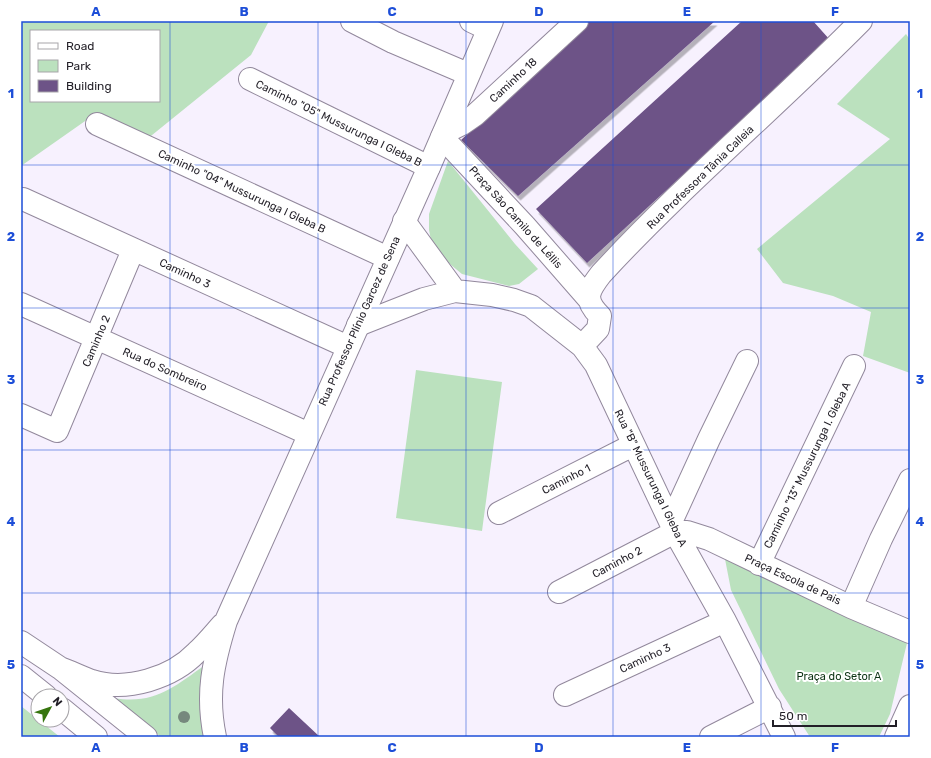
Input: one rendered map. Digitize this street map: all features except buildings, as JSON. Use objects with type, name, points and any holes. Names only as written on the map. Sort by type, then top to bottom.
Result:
[{"type":"main road","points":[[352,21],[394,42],[468,74]]},
{"type":"main road","name":"Caminho 18","points":[[443,135],[475,115],[577,21]]},
{"type":"main road","name":"Rua Professora Tânia Calleia","points":[[588,298],[589,293],[595,283],[613,262],[705,170],[815,68],[862,21]]},
{"type":"main road","name":"Rua Professor Plínio Garcez de Sena","points":[[214,737],[212,724],[211,686],[216,654],[226,621],[443,135],[468,74],[484,24]]},
{"type":"main road","name":"Caminho \"05\" Mussurunga I Gleba B","points":[[250,79],[429,167]]},
{"type":"main road","name":"Caminho \"04\" Mussurunga I Gleba B","points":[[97,124],[388,258]]},
{"type":"main road","name":"Praça São Camilo de Léllis","points":[[443,135],[526,226],[588,298]]},
{"type":"main road","name":"Caminho 3","points":[[23,199],[348,348]]},
{"type":"main road","points":[[404,221],[455,291]]},
{"type":"main road","name":"Caminho 2","points":[[21,415],[57,431],[134,250]]},
{"type":"main road","name":"Rua \"B\" Mussurunga I Gleba A","points":[[358,326],[424,299],[455,291],[492,295],[514,300],[530,306],[582,346],[596,365],[673,527],[725,621],[784,737]]},
{"type":"main road","points":[[582,346],[598,329],[600,316],[592,308],[588,298]]},
{"type":"main road","name":"Rua do Sombreiro","points":[[21,304],[309,434]]},
{"type":"main road","points":[[673,527],[709,439],[747,361]]},
{"type":"main road","name":"Caminho \"13\" Mussurunga I. Gleba A","points":[[759,564],[854,366]]},
{"type":"main road","name":"Caminho 1","points":[[499,513],[633,445]]},
{"type":"main road","points":[[852,607],[881,539],[910,480]]},
{"type":"main road","name":"Caminho 2","points":[[559,592],[673,527]]},
{"type":"main road","name":"Praça Escola de Pais","points":[[673,527],[698,535],[852,607],[910,632]]},
{"type":"main road","name":"Rua Professor Plínio Garcez de Sena","points":[[60,668],[93,681],[118,685],[144,682],[171,672],[196,654],[226,621]]},
{"type":"main road","name":"Caminho 3","points":[[566,695],[725,621]]},
{"type":"main road","points":[[21,642],[60,668],[146,737]]},
{"type":"main road","points":[[21,676],[36,688]]},
{"type":"main road","points":[[896,737],[910,706]]},
{"type":"main road","points":[[711,737],[770,707]]},
{"type":"main road","points":[[70,716],[96,737]]},
{"type":"green space","points":[[21,21],[269,21],[251,55],[141,144],[88,119],[21,166]]},
{"type":"green space","points":[[906,34],[910,40],[910,373],[863,356],[871,312],[833,296],[783,283],[757,249],[890,139],[837,104]]},
{"type":"green space","points":[[448,161],[515,244],[538,269],[519,284],[509,286],[462,274],[432,245],[429,230],[429,214]]},
{"type":"green space","points":[[416,370],[502,382],[482,531],[396,518]]},
{"type":"green space","name":"Praça do Setor A","points":[[725,559],[907,643],[890,714],[879,737],[810,737],[779,689],[731,590]]},
{"type":"green space","points":[[205,665],[207,737],[161,737],[114,698],[141,699],[152,696],[173,687]]},
{"type":"green space","points":[[21,706],[30,713],[30,728],[49,728],[60,737],[21,737]]}]
